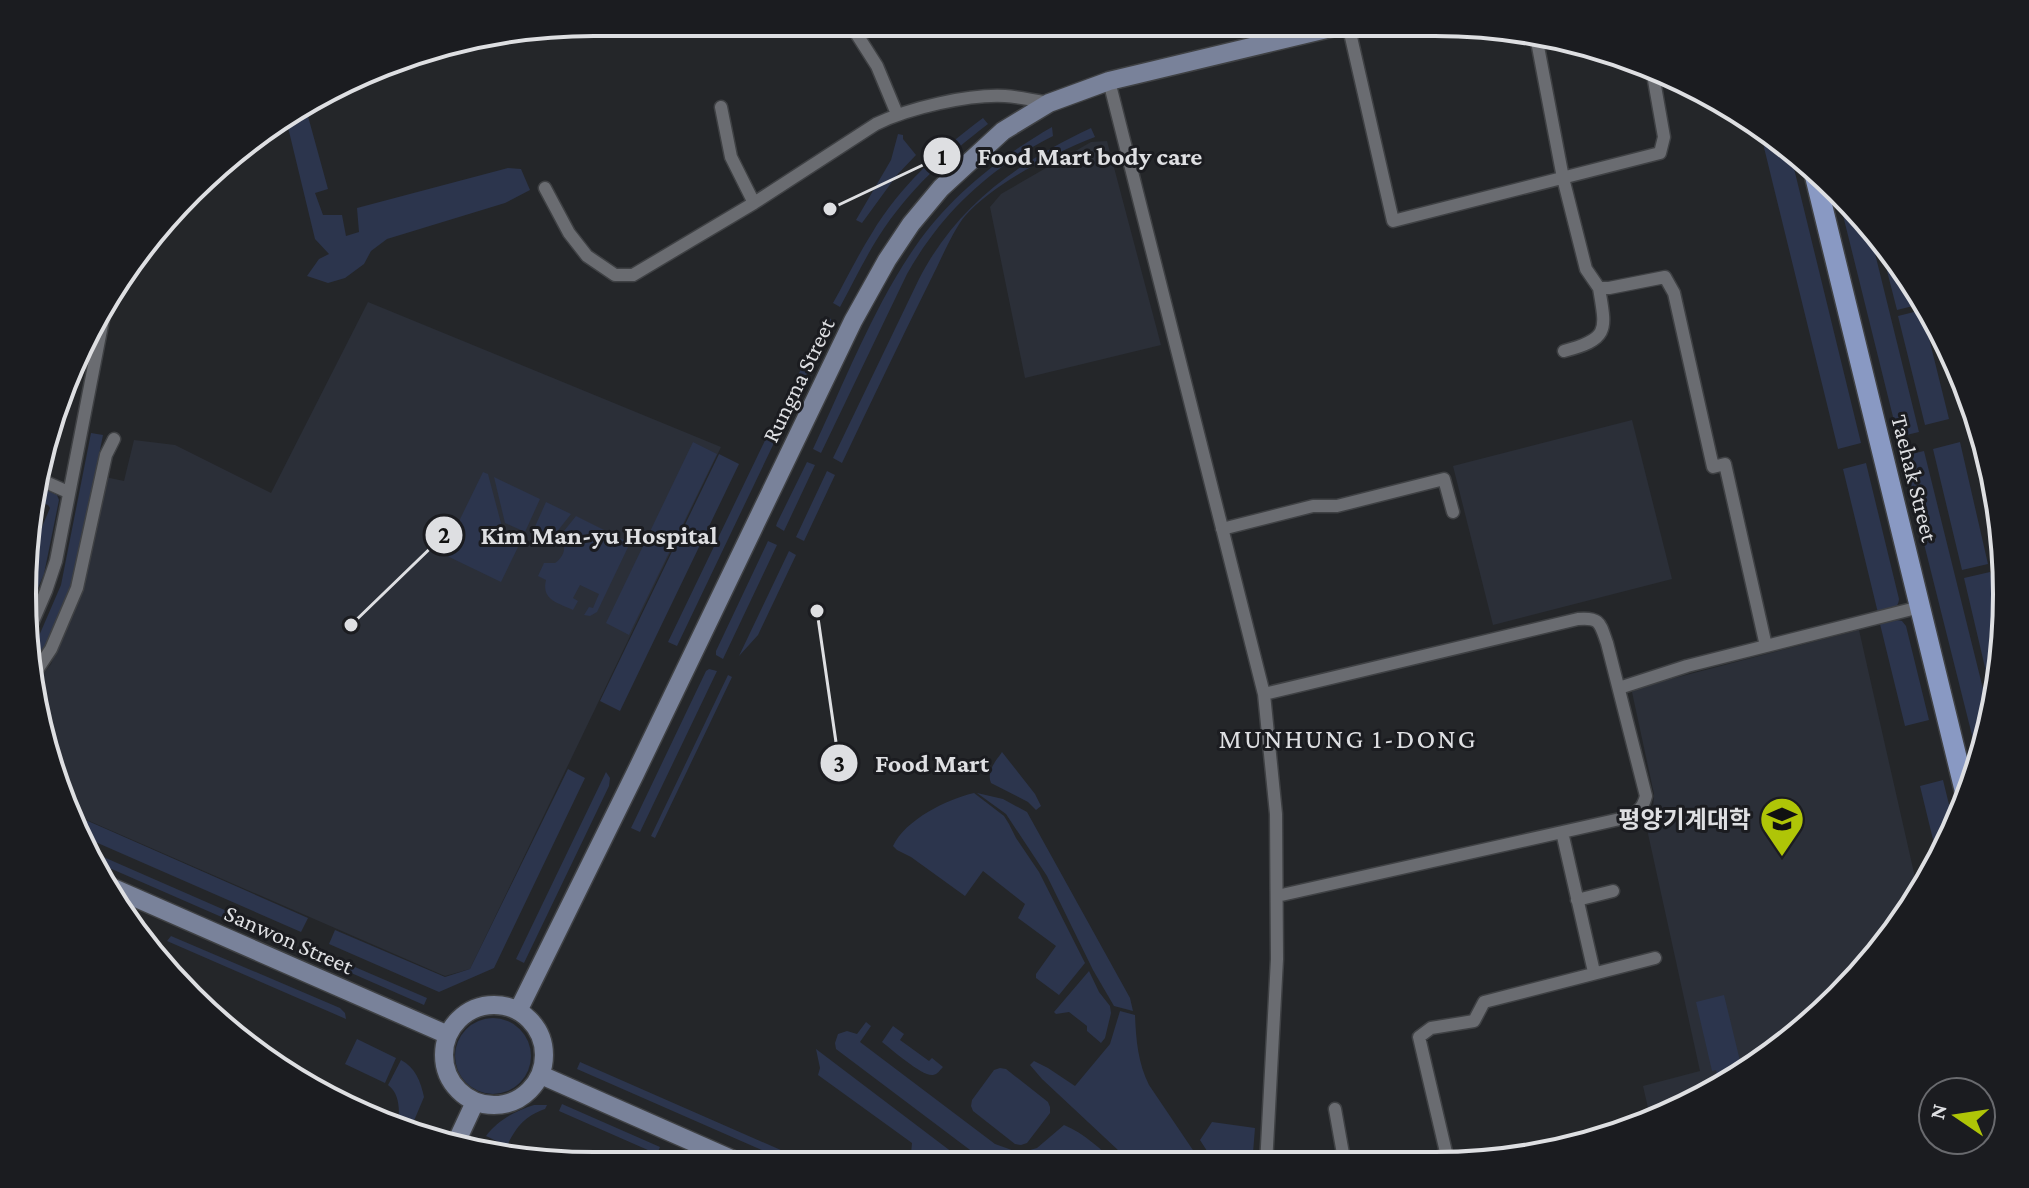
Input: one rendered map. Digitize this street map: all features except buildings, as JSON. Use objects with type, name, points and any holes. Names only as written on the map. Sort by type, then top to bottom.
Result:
[{"type":"main road","name":"Rungna Street","points":[[518,1011],[853,321],[911,224],[941,188],[1003,131],[1049,103],[1109,81],[1299,36]]},
{"type":"main road","name":"Taehak Street","points":[[1818,188],[1961,777]]},
{"type":"main road","name":"Sanwon Street","points":[[123,892],[448,1035]]},
{"type":"main road","points":[[495,1004],[518,1011],[536,1027],[543,1041],[545,1057],[541,1075],[534,1087],[522,1098],[507,1105],[491,1106],[462,1095],[453,1084],[444,1057],[448,1035],[453,1027],[464,1015],[479,1007],[495,1004]]},
{"type":"main road","points":[[541,1075],[716,1152]]},
{"type":"main road","points":[[460,1135],[475,1102]]},
{"type":"street","points":[[858,36],[877,66],[897,114]]},
{"type":"street","points":[[1353,36],[1393,221],[1660,153],[1664,137],[1654,80]]},
{"type":"street","points":[[1538,46],[1563,178],[1586,269],[1599,288],[1605,324],[1588,345],[1564,351]]},
{"type":"street","points":[[1109,81],[1264,694],[1276,814],[1277,896],[1277,959],[1267,1152]]},
{"type":"street","points":[[545,188],[569,233],[587,256],[615,275],[633,275],[897,114],[962,100],[1003,96],[1049,103]]},
{"type":"street","points":[[721,107],[731,157],[754,203]]},
{"type":"street","points":[[1599,288],[1665,277],[1674,293],[1713,467],[1725,464],[1766,646]]},
{"type":"street","points":[[37,612],[50,579],[101,334]]},
{"type":"street","points":[[92,350],[98,352]]},
{"type":"street","points":[[41,664],[51,649],[77,588],[106,455],[114,439]]},
{"type":"street","points":[[1222,529],[1313,506],[1337,506],[1444,479],[1453,512]]},
{"type":"street","points":[[47,483],[68,492]]},
{"type":"street","points":[[1619,688],[1687,666],[1920,607]]},
{"type":"street","points":[[1264,694],[1592,618],[1598,622],[1607,643],[1646,796],[1638,813],[1620,819],[1277,896]]},
{"type":"street","points":[[1562,832],[1594,972]]},
{"type":"street","points":[[1577,900],[1613,891]]},
{"type":"street","points":[[1446,1152],[1419,1037],[1431,1028],[1474,1021],[1484,1002],[1655,958]]},
{"type":"street","points":[[1335,1109],[1343,1152]]},
{"type":"shaded area","points":[[308,115],[328,189],[315,193],[323,215],[342,215],[346,236],[359,232],[357,208],[508,168],[521,169],[530,190],[505,203],[387,239],[371,251],[364,264],[345,278],[328,283],[307,276],[319,259],[329,254],[315,239],[288,128]]},
{"type":"shaded area","points":[[983,118],[988,124],[943,162],[902,204],[874,244],[840,307],[833,303],[867,241],[895,200],[936,156]]},
{"type":"shaded area","points":[[1052,127],[1053,136],[988,177],[936,231],[907,274],[821,453],[813,449],[860,345],[915,247],[943,211],[977,180],[1013,151]]},
{"type":"shaded area","points":[[1091,128],[1095,137],[1026,170],[992,192],[965,216],[946,247],[842,463],[833,458],[919,279],[952,229],[971,208],[1014,172]]},
{"type":"shaded area","points":[[898,134],[903,135],[916,155],[897,175],[862,223],[856,220],[891,160]]},
{"type":"shaded area","points":[[1107,141],[1161,345],[1025,378],[990,207],[1001,194],[1091,142]]},
{"type":"shaded area","points":[[1763,142],[1793,166],[1861,443],[1838,449]]},
{"type":"shaded area","points":[[1842,212],[1874,249],[1919,432],[1898,437]]},
{"type":"shaded area","points":[[1885,265],[1913,306],[1897,310]]},
{"type":"shaded area","points":[[368,302],[721,447],[470,969],[445,976],[83,818],[78,808],[55,738],[42,675],[51,664],[83,585],[105,477],[124,481],[134,440],[175,445],[271,493]]},
{"type":"shaded area","points":[[1916,312],[1928,333],[1949,419],[1925,425],[1898,316]]},
{"type":"shaded area","points":[[829,318],[832,324],[787,416],[783,418],[780,412],[825,320]]},
{"type":"shaded area","points":[[1632,420],[1672,579],[1493,625],[1453,466]]},
{"type":"shaded area","points":[[771,428],[774,443],[677,646],[668,642]]},
{"type":"shaded area","points":[[91,433],[103,435],[71,593],[44,656],[40,658],[38,638],[61,585]]},
{"type":"shaded area","points":[[693,442],[717,454],[629,635],[606,623]]},
{"type":"shaded area","points":[[1960,442],[1988,564],[1962,570],[1933,449]]},
{"type":"shaded area","points":[[1924,451],[1984,692],[1973,740],[1902,456]]},
{"type":"shaded area","points":[[719,454],[739,464],[620,711],[600,701]]},
{"type":"shaded area","points":[[807,462],[815,465],[784,531],[776,526],[777,523]]},
{"type":"shaded area","points":[[1866,463],[1899,599],[1895,608],[1878,613],[1843,469]]},
{"type":"shaded area","points":[[827,471],[835,475],[804,541],[796,537]]},
{"type":"shaded area","points":[[483,472],[488,474],[502,527],[501,536],[519,545],[501,582],[443,554]]},
{"type":"shaded area","points":[[494,477],[540,499],[525,532],[505,523]]},
{"type":"shaded area","points":[[46,490],[57,495],[59,500],[44,574],[36,593],[40,532],[50,508],[44,504]]},
{"type":"shaded area","points":[[546,502],[571,514],[556,533],[536,533],[533,531]]},
{"type":"shaded area","points":[[576,516],[630,543],[597,612],[590,616],[584,615],[589,607],[593,608],[599,594],[580,585],[573,598],[578,601],[573,610],[548,596],[546,580],[538,576],[544,563],[555,563],[561,557],[564,547],[560,536]]},
{"type":"shaded area","points":[[768,541],[777,545],[723,659],[716,655],[716,651]]},
{"type":"shaded area","points":[[789,551],[796,555],[758,635],[739,656]]},
{"type":"shaded area","points":[[1990,572],[1992,630],[1987,675],[1964,578]]},
{"type":"shaded area","points":[[1897,620],[1906,626],[1929,720],[1905,726],[1880,624]]},
{"type":"shaded area","name":"평양기계대학","points":[[1859,630],[1915,878],[1878,934],[1855,962],[1803,1014],[1745,1058],[1649,1110],[1643,1086],[1700,1071],[1645,820],[1653,810],[1654,794],[1632,692],[1644,686]]},
{"type":"shaded area","points":[[706,671],[717,671],[640,832],[631,828]]},
{"type":"shaded area","points":[[728,675],[732,677],[655,838],[651,836]]},
{"type":"shaded area","points":[[1002,752],[1035,794],[1041,806],[1036,810],[1028,802],[991,783],[991,770]]},
{"type":"shaded area","points":[[568,769],[585,778],[494,968],[439,992],[329,944],[335,930],[445,977],[470,969]]},
{"type":"shaded area","points":[[606,772],[610,778],[609,786],[524,963],[516,959]]},
{"type":"shaded area","points":[[1943,780],[1950,810],[1934,843],[1920,786]]},
{"type":"shaded area","points":[[974,793],[1004,816],[1039,872],[1085,963],[1059,995],[1036,978],[1056,946],[1018,918],[1025,904],[983,871],[965,896],[893,846],[917,819],[952,800]]},
{"type":"shaded area","points":[[977,793],[1003,799],[1027,812],[1130,998],[1133,1011],[1114,1006],[1047,876],[1006,814]]},
{"type":"shaded area","points":[[83,819],[308,918],[301,932],[94,841]]},
{"type":"shaded area","points":[[102,856],[236,915],[233,922],[108,867]]},
{"type":"shaded area","points":[[171,936],[340,1008],[346,1019],[167,941]]},
{"type":"shaded area","points":[[327,955],[427,998],[424,1005],[324,961]]},
{"type":"shaded area","points":[[1089,971],[1110,1006],[1105,1038],[1101,1043],[1087,1031],[1087,1026],[1069,1012],[1054,1012]]},
{"type":"shaded area","points":[[1724,995],[1740,1061],[1717,1075],[1716,1070],[1712,1071],[1696,1002]]},
{"type":"shaded area","points":[[1120,1011],[1135,1015],[1138,1051],[1149,1085],[1194,1152],[1120,1152],[1030,1065],[1034,1061],[1075,1086],[1110,1044]]},
{"type":"shaded area","points":[[486,1018],[500,1018],[514,1024],[525,1035],[531,1056],[528,1071],[520,1083],[500,1094],[486,1094],[472,1088],[461,1077],[455,1063],[455,1049],[461,1035],[472,1024]]},
{"type":"shaded area","points":[[866,1022],[871,1026],[860,1042],[995,1144],[1017,1152],[973,1152],[836,1049],[838,1034],[847,1031],[857,1034]]},
{"type":"shaded area","points":[[893,1026],[904,1034],[900,1040],[943,1067],[933,1075],[922,1072],[882,1042]]},
{"type":"shaded area","points":[[357,1039],[396,1058],[385,1083],[345,1064]]},
{"type":"shaded area","points":[[816,1049],[952,1152],[911,1152],[912,1143],[818,1075],[820,1068]]},
{"type":"shaded area","points":[[401,1060],[417,1076],[424,1097],[414,1122],[398,1116],[397,1099],[388,1085]]},
{"type":"shaded area","points":[[580,1062],[785,1152],[766,1152],[577,1069]]},
{"type":"shaded area","points":[[1006,1069],[1048,1102],[1050,1107],[1050,1113],[1027,1143],[1021,1145],[1015,1144],[973,1111],[971,1106],[994,1070]]},
{"type":"shaded area","points":[[562,1104],[660,1147],[658,1152],[652,1152],[559,1111]]},
{"type":"shaded area","points":[[547,1105],[522,1123],[508,1145],[486,1136],[496,1125],[520,1110]]},
{"type":"shaded area","points":[[1212,1122],[1255,1128],[1253,1152],[1208,1152],[1200,1140]]},
{"type":"shaded area","points":[[1064,1125],[1103,1152],[1023,1152],[1037,1148]]},
{"type":"place","name":"Food Mart body care","points":[[830,209]]},
{"type":"place","name":"Food Mart","points":[[817,611]]},
{"type":"place","name":"Kim Man-yu Hospital","points":[[351,625]]},
{"type":"place","name":"평양기계대학","points":[[1782,858]]},
{"type":"district","name":"MUNHUNG 1-DONG","points":[[1348,738]]}]
